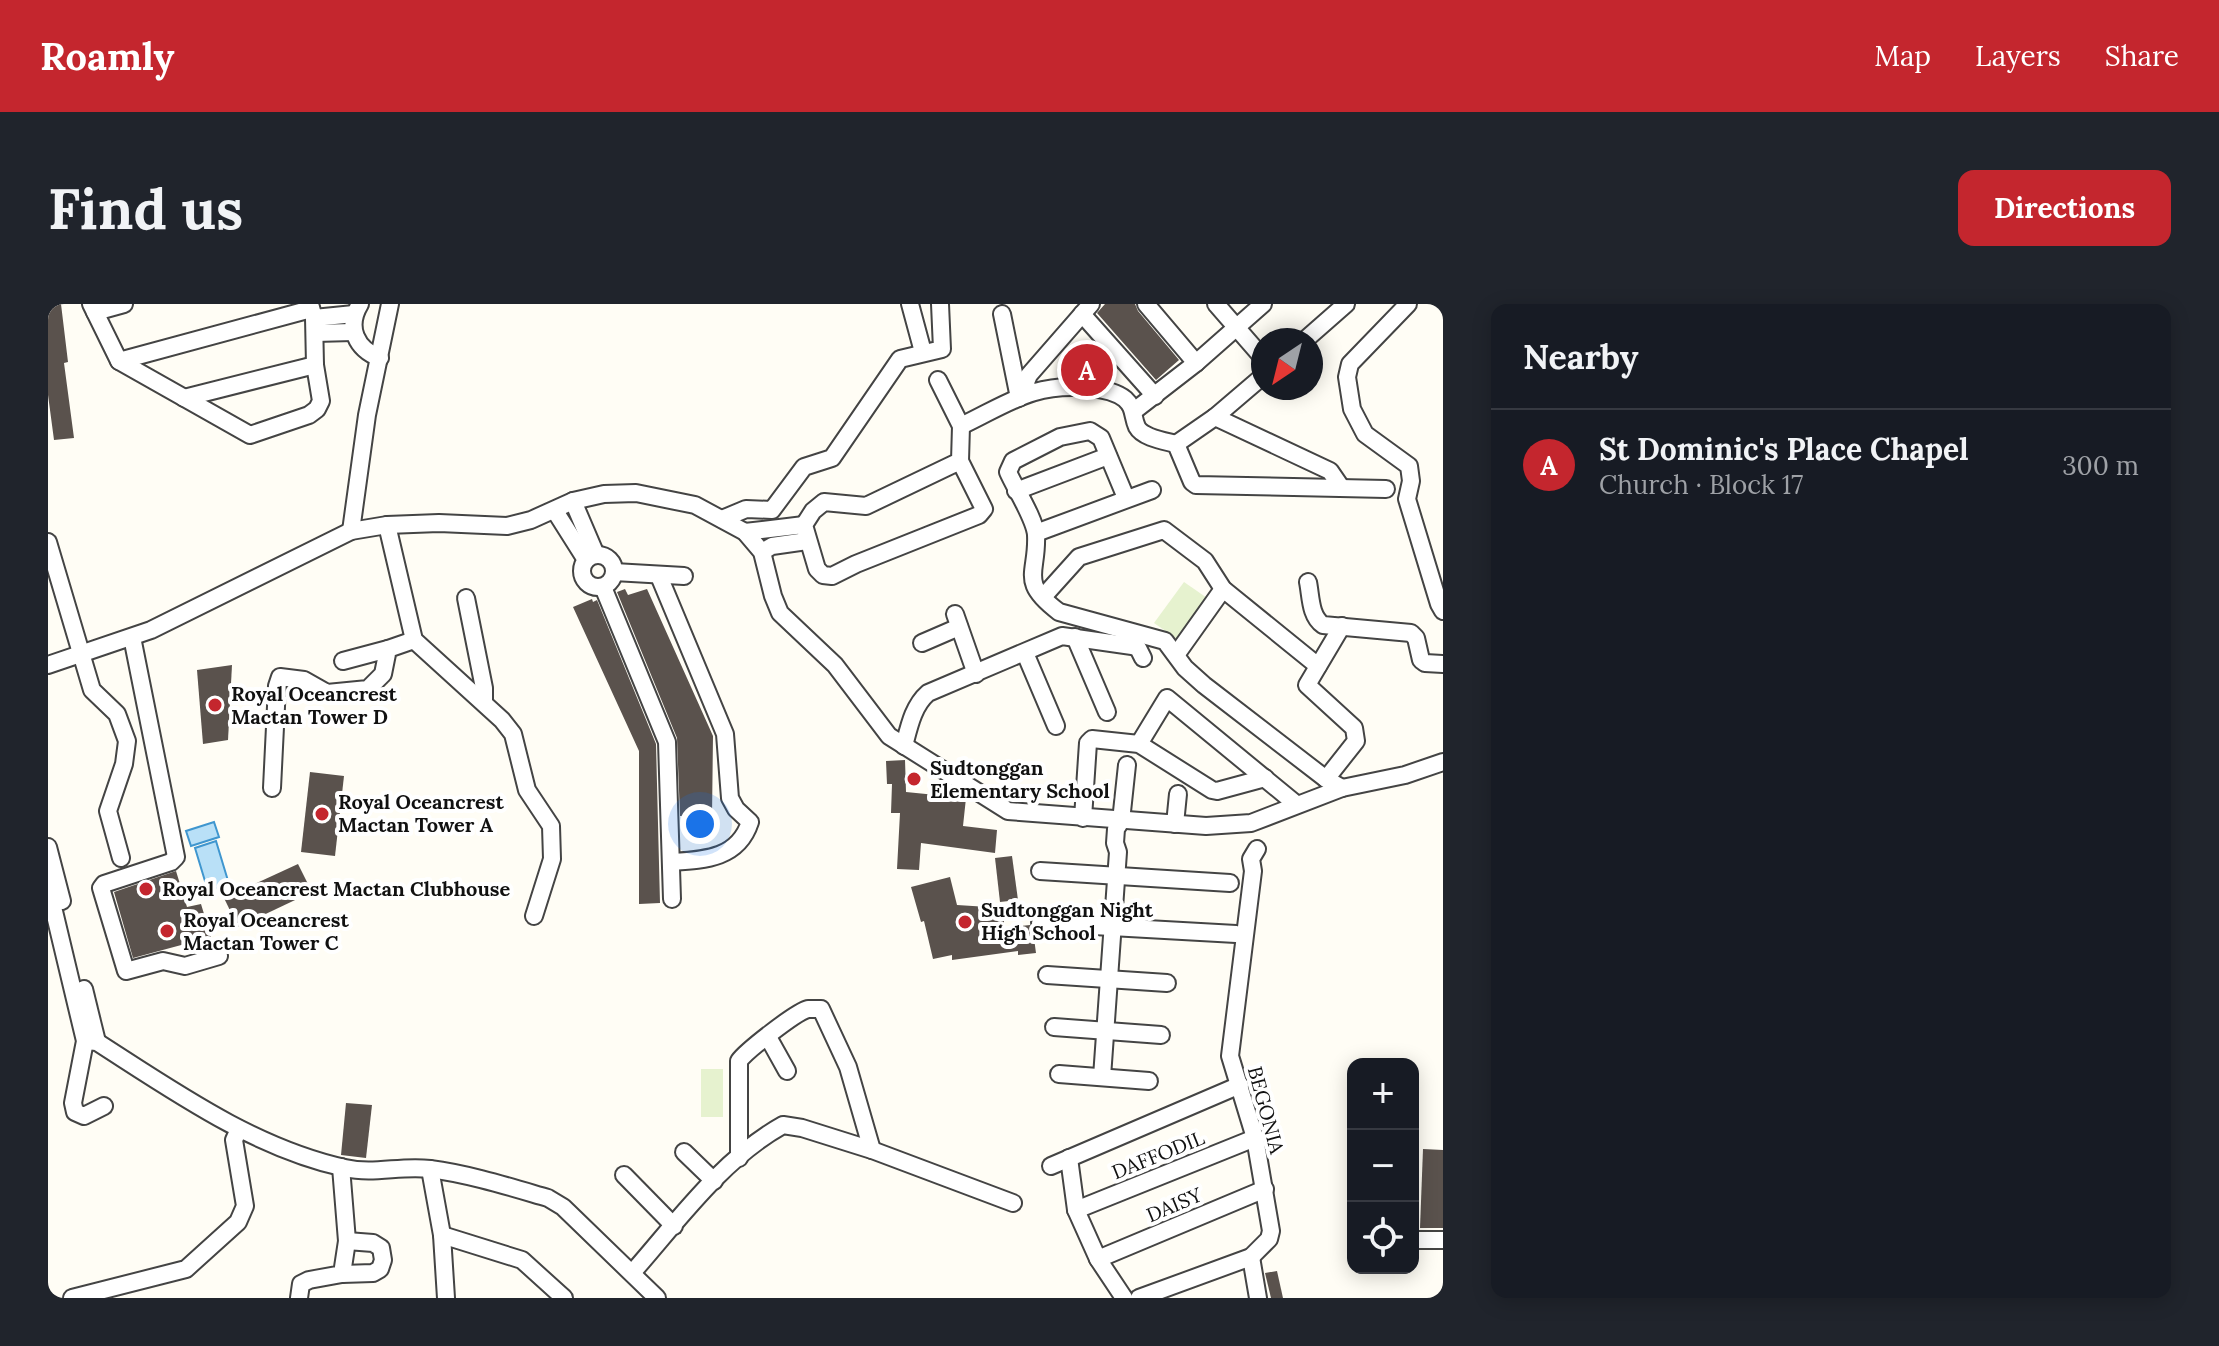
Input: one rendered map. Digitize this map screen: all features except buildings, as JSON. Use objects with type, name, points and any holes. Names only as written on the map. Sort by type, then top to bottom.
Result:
[{"type":"street","points":[[124,304],[93,308],[119,361],[243,432],[255,434],[309,415],[321,401],[312,316]]},
{"type":"street","points":[[351,531],[367,415],[390,304]]},
{"type":"street","points":[[910,304],[923,352]]},
{"type":"street","points":[[722,519],[746,509],[772,510],[804,467],[832,458],[900,359],[940,351],[944,346],[940,304]]},
{"type":"street","points":[[1146,304],[1196,363]]},
{"type":"street","points":[[1216,304],[1251,344]]},
{"type":"street","points":[[1134,411],[1196,363],[1263,304]]},
{"type":"street","points":[[1319,328],[1346,304]]},
{"type":"street","points":[[1408,304],[1350,364],[1347,377],[1352,409],[1365,434],[1409,466],[1411,481],[1407,499],[1443,611]]},
{"type":"street","points":[[119,361],[312,316],[357,309],[353,332],[359,345],[367,353],[380,358]]},
{"type":"street","points":[[1024,395],[1029,375],[1086,309],[1155,396]]},
{"type":"street","points":[[1002,314],[1024,395]]},
{"type":"street","points":[[312,316],[353,332]]},
{"type":"street","points":[[184,398],[315,365]]},
{"type":"street","points":[[806,529],[817,569],[823,575],[832,576],[979,515],[984,509],[960,461],[961,426],[938,380]]},
{"type":"street","points":[[961,426],[1024,395],[1062,385],[1105,389],[1123,398],[1134,411],[1137,426],[1143,434],[1176,444]]},
{"type":"street","points":[[1176,444],[1215,417],[1251,386]]},
{"type":"street","points":[[1215,417],[1330,471],[1341,487]]},
{"type":"street","points":[[1126,498],[1101,438],[1090,431],[1060,437],[1013,461],[1008,472],[1036,533],[1031,578],[1043,597],[1059,612],[1165,641],[1185,668],[1204,685],[1342,788]]},
{"type":"street","points":[[1176,444],[1196,485],[1386,489]]},
{"type":"street","points":[[1016,491],[1108,456]]},
{"type":"street","points":[[762,552],[806,529],[824,502],[866,506],[960,461]]},
{"type":"street","points":[[1036,533],[1152,490]]},
{"type":"street","points":[[48,665],[170,622],[351,531],[387,525],[439,523],[507,526],[555,511],[573,501],[604,494],[636,493],[695,505],[745,532],[762,552],[780,613],[835,665],[889,736],[1008,811],[1206,826],[1258,821],[1342,788],[1405,775],[1443,762]]},
{"type":"street","points":[[573,501],[591,557]]},
{"type":"street","points":[[555,511],[591,557],[611,562],[614,572],[603,587],[592,587],[584,580],[581,569],[591,557]]},
{"type":"street","points":[[387,525],[414,640],[502,720],[513,734],[527,790],[551,826],[552,859],[534,916]]},
{"type":"street","points":[[745,532],[806,529]]},
{"type":"street","points":[[1043,597],[1079,557],[1164,530],[1205,561],[1223,589],[1318,666]]},
{"type":"street","points":[[48,542],[92,690],[117,714],[127,741],[124,764],[108,811],[121,858]]},
{"type":"street","points":[[614,572],[684,576]]},
{"type":"street","points":[[659,576],[725,734],[730,798],[736,809],[750,822],[747,833],[737,846],[723,855],[671,862]]},
{"type":"street","points":[[1308,582],[1317,621],[1323,625],[1411,633],[1416,638],[1421,660],[1443,664]]},
{"type":"street","points":[[603,587],[667,742],[672,899]]},
{"type":"street","points":[[1176,655],[1223,589]]},
{"type":"street","points":[[466,598],[484,688],[484,703]]},
{"type":"street","points":[[922,643],[957,620],[976,674]]},
{"type":"street","points":[[1326,779],[1356,741],[1357,735],[1354,728],[1307,685],[1342,626]]},
{"type":"street","points":[[904,746],[920,700],[928,693],[1062,636],[1132,646],[1138,648],[1143,658]]},
{"type":"street","points":[[132,637],[176,857],[171,862],[104,884],[101,888],[126,971],[163,961],[185,966],[219,956]]},
{"type":"street","points":[[1075,637],[1107,712]]},
{"type":"street","points":[[343,661],[414,640]]},
{"type":"street","points":[[272,788],[280,677],[304,680],[327,693],[368,689],[383,674],[388,649]]},
{"type":"street","points":[[1025,653],[1056,726]]},
{"type":"street","points":[[1139,744],[1167,698],[1296,804]]},
{"type":"street","points":[[1083,818],[1090,740],[1139,744],[1212,790],[1265,778]]},
{"type":"street","points":[[1102,1077],[1127,765]]},
{"type":"street","points":[[1175,824],[1178,794]]},
{"type":"street","name":"BEGONIA","points":[[1251,1257],[1263,1247],[1271,1231],[1255,1138],[1230,1056],[1258,821]]},
{"type":"street","points":[[48,847],[91,1041],[73,1103],[75,1112],[84,1116],[104,1106]]},
{"type":"street","points":[[1040,871],[1230,883]]},
{"type":"street","points":[[48,886],[91,1041],[239,1129],[341,1167],[380,1172],[430,1169],[548,1198],[563,1207],[657,1298]]},
{"type":"street","points":[[1040,923],[1236,934]]},
{"type":"street","points":[[1047,975],[1167,983]]},
{"type":"street","points":[[739,1158],[739,1061],[780,1025],[802,1011],[821,1009],[848,1067],[872,1150]]},
{"type":"street","points":[[1054,1027],[1161,1035]]},
{"type":"street","points":[[768,1037],[787,1071]]},
{"type":"street","points":[[1059,1074],[1149,1081]]},
{"type":"street","points":[[1051,1166],[1240,1085]]},
{"type":"street","points":[[632,1273],[714,1181],[783,1125],[872,1150],[1013,1203]]},
{"type":"street","points":[[72,1298],[133,1291],[186,1269],[238,1222],[245,1206],[234,1140],[239,1129]]},
{"type":"street","name":"DAFFODIL","points":[[1076,1210],[1255,1138]]},
{"type":"street","points":[[684,1152],[714,1181]]},
{"type":"street","points":[[1069,1158],[1076,1210],[1098,1259],[1124,1298]]},
{"type":"street","points":[[341,1167],[347,1241],[342,1274]]},
{"type":"street","points":[[430,1169],[442,1235],[446,1298]]},
{"type":"street","points":[[624,1175],[674,1226]]},
{"type":"street","name":"DAISY","points":[[1098,1259],[1265,1189]]},
{"type":"street","points":[[442,1235],[522,1260],[564,1298]]},
{"type":"street","points":[[1419,1240],[1443,1240]]},
{"type":"street","points":[[299,1298],[301,1284],[309,1280],[373,1273],[380,1269],[383,1260],[381,1248],[373,1243],[347,1241]]},
{"type":"street","points":[[1139,1298],[1158,1295],[1251,1257],[1258,1298]]},
{"type":"green space","points":[[1184,582],[1210,600],[1180,641],[1154,623]]},
{"type":"green space","points":[[701,1069],[723,1069],[723,1117],[701,1117]]},
{"type":"water","points":[[214,822],[219,837],[191,846],[186,831]]},
{"type":"water","points":[[216,841],[229,884],[208,891],[195,848]]},
{"type":"place","name":"St Dominic's Place Chapel","points":[[1087,370]]},
{"type":"place","name":"Royal Oceancrest Mactan Tower D","points":[[215,705]]},
{"type":"place","name":"Sudtonggan Elementary School","points":[[914,779]]},
{"type":"place","name":"Royal Oceancrest Mactan Tower A","points":[[322,814]]},
{"type":"place","name":"Royal Oceancrest Mactan Clubhouse","points":[[146,889]]},
{"type":"place","name":"Sudtonggan Night High School","points":[[965,922]]},
{"type":"place","name":"Royal Oceancrest Mactan Tower C","points":[[167,931]]}]
